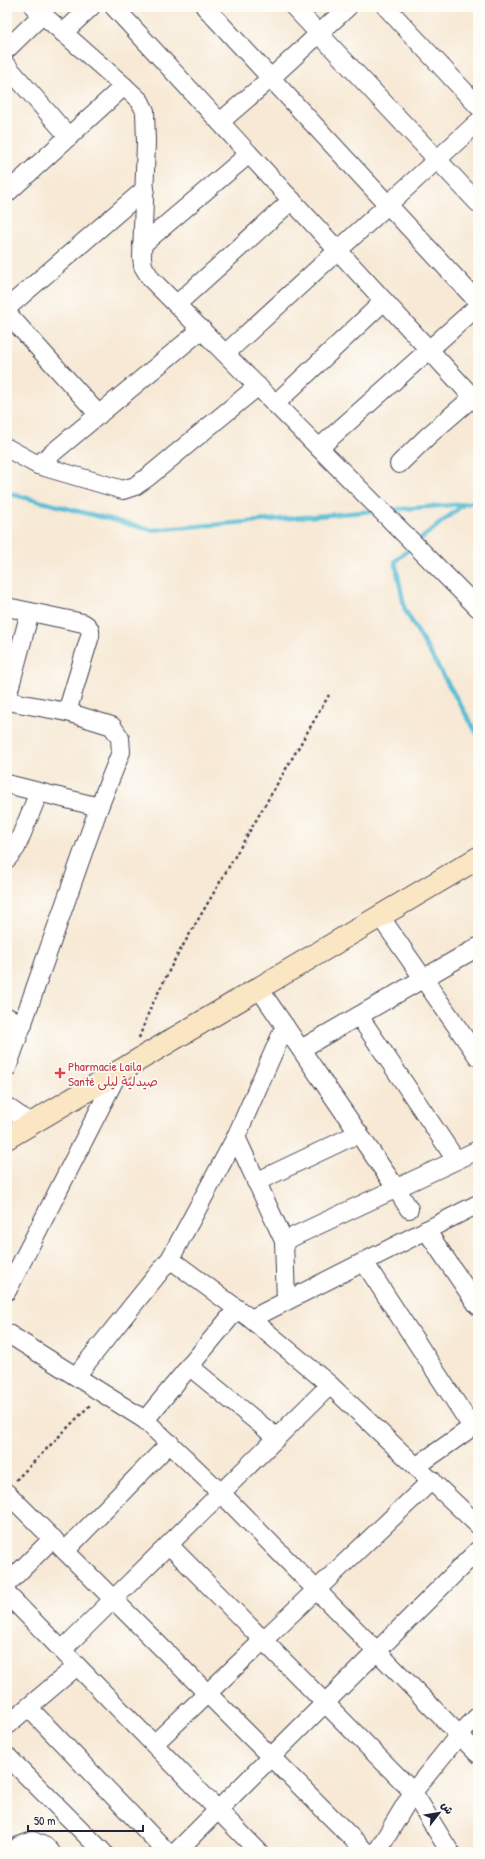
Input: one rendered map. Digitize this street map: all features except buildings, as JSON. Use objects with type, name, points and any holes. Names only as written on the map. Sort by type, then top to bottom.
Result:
[{"type":"street","points":[[63,33],[91,7]]},
{"type":"street","points":[[114,7],[475,400],[429,435],[398,464]]},
{"type":"street","points":[[205,7],[478,302]]},
{"type":"street","points":[[294,7],[478,203]]},
{"type":"street","points":[[220,122],[271,78],[348,7]]},
{"type":"street","points":[[386,7],[478,106]]},
{"type":"street","points":[[7,49],[38,11],[140,101],[145,111],[146,142],[142,245],[143,266],[151,279],[478,608]]},
{"type":"street","points":[[7,66],[69,137]]},
{"type":"street","points":[[7,193],[124,86]]},
{"type":"street","points":[[226,353],[478,122]]},
{"type":"street","points":[[142,245],[249,154]]},
{"type":"street","points":[[7,308],[145,189]]},
{"type":"street","points":[[177,304],[292,200]]},
{"type":"street","points":[[275,404],[384,301]]},
{"type":"street","points":[[319,448],[478,306]]},
{"type":"street","points":[[7,313],[99,415]]},
{"type":"street","points":[[38,465],[202,329]]},
{"type":"street","points":[[7,448],[38,465],[123,490],[135,486],[258,386]]},
{"type":"street","points":[[7,607],[83,623],[88,626],[91,631],[67,712]]},
{"type":"street","points":[[7,697],[30,612]]},
{"type":"street","points":[[7,701],[67,712],[112,726],[120,738],[121,752],[99,807],[7,1068]]},
{"type":"street","points":[[7,784],[99,807]]},
{"type":"street","points":[[7,859],[16,848],[39,792]]},
{"type":"street","points":[[7,1138],[379,915],[478,858]]},
{"type":"street","points":[[379,915],[478,1057]]},
{"type":"street","points":[[301,1049],[478,947]]},
{"type":"street","points":[[258,987],[359,1133],[409,1209]]},
{"type":"street","points":[[359,1016],[456,1160]]},
{"type":"street","points":[[7,1017],[23,1025]]},
{"type":"street","points":[[76,1376],[170,1259],[236,1137],[285,1026]]},
{"type":"street","points":[[7,1291],[124,1068]]},
{"type":"street","points":[[7,1107],[30,1123]]},
{"type":"street","points":[[256,1182],[359,1133]]},
{"type":"street","points":[[236,1137],[284,1242],[286,1302]]},
{"type":"street","points":[[284,1242],[478,1150]]},
{"type":"street","points":[[145,1420],[189,1366],[244,1314],[286,1302],[478,1204]]},
{"type":"street","points":[[426,1230],[478,1306]]},
{"type":"street","points":[[170,1259],[244,1314],[330,1385],[475,1518]]},
{"type":"street","points":[[364,1262],[475,1425],[417,1466]]},
{"type":"street","points":[[7,1334],[145,1420],[317,1589],[478,1754]]},
{"type":"street","points":[[189,1366],[277,1438]]},
{"type":"street","points":[[62,1650],[330,1385]]},
{"type":"street","points":[[65,1551],[170,1443]]},
{"type":"street","points":[[154,1744],[432,1480]]},
{"type":"street","points":[[10,1488],[52,1538],[366,1852]]},
{"type":"street","points":[[52,1538],[9,1596],[259,1852]]},
{"type":"street","points":[[169,1545],[413,1792],[450,1852]]},
{"type":"street","points":[[176,1852],[478,1550]]},
{"type":"street","points":[[7,1725],[77,1666]]},
{"type":"street","points":[[29,1708],[167,1852]]},
{"type":"street","points":[[377,1852],[413,1792],[459,1735],[478,1716]]},
{"type":"street","points":[[7,1756],[103,1852]]},
{"type":"street","points":[[17,1852],[19,1846],[33,1841],[46,1847],[51,1852]]},
{"type":"path","points":[[124,1068],[150,1009],[174,961],[329,695]]},
{"type":"path","points":[[10,1488],[103,1393]]},
{"type":"waterway","points":[[7,493],[152,530],[375,511]]},
{"type":"waterway","points":[[388,510],[464,504],[478,501]]},
{"type":"waterway","points":[[417,542],[464,504]]},
{"type":"waterway","points":[[412,547],[395,561],[405,610],[478,735]]},
{"type":"place","name":"Pharmacie Laila Santé صيدلية ليلى","points":[[60,1073]]}]
